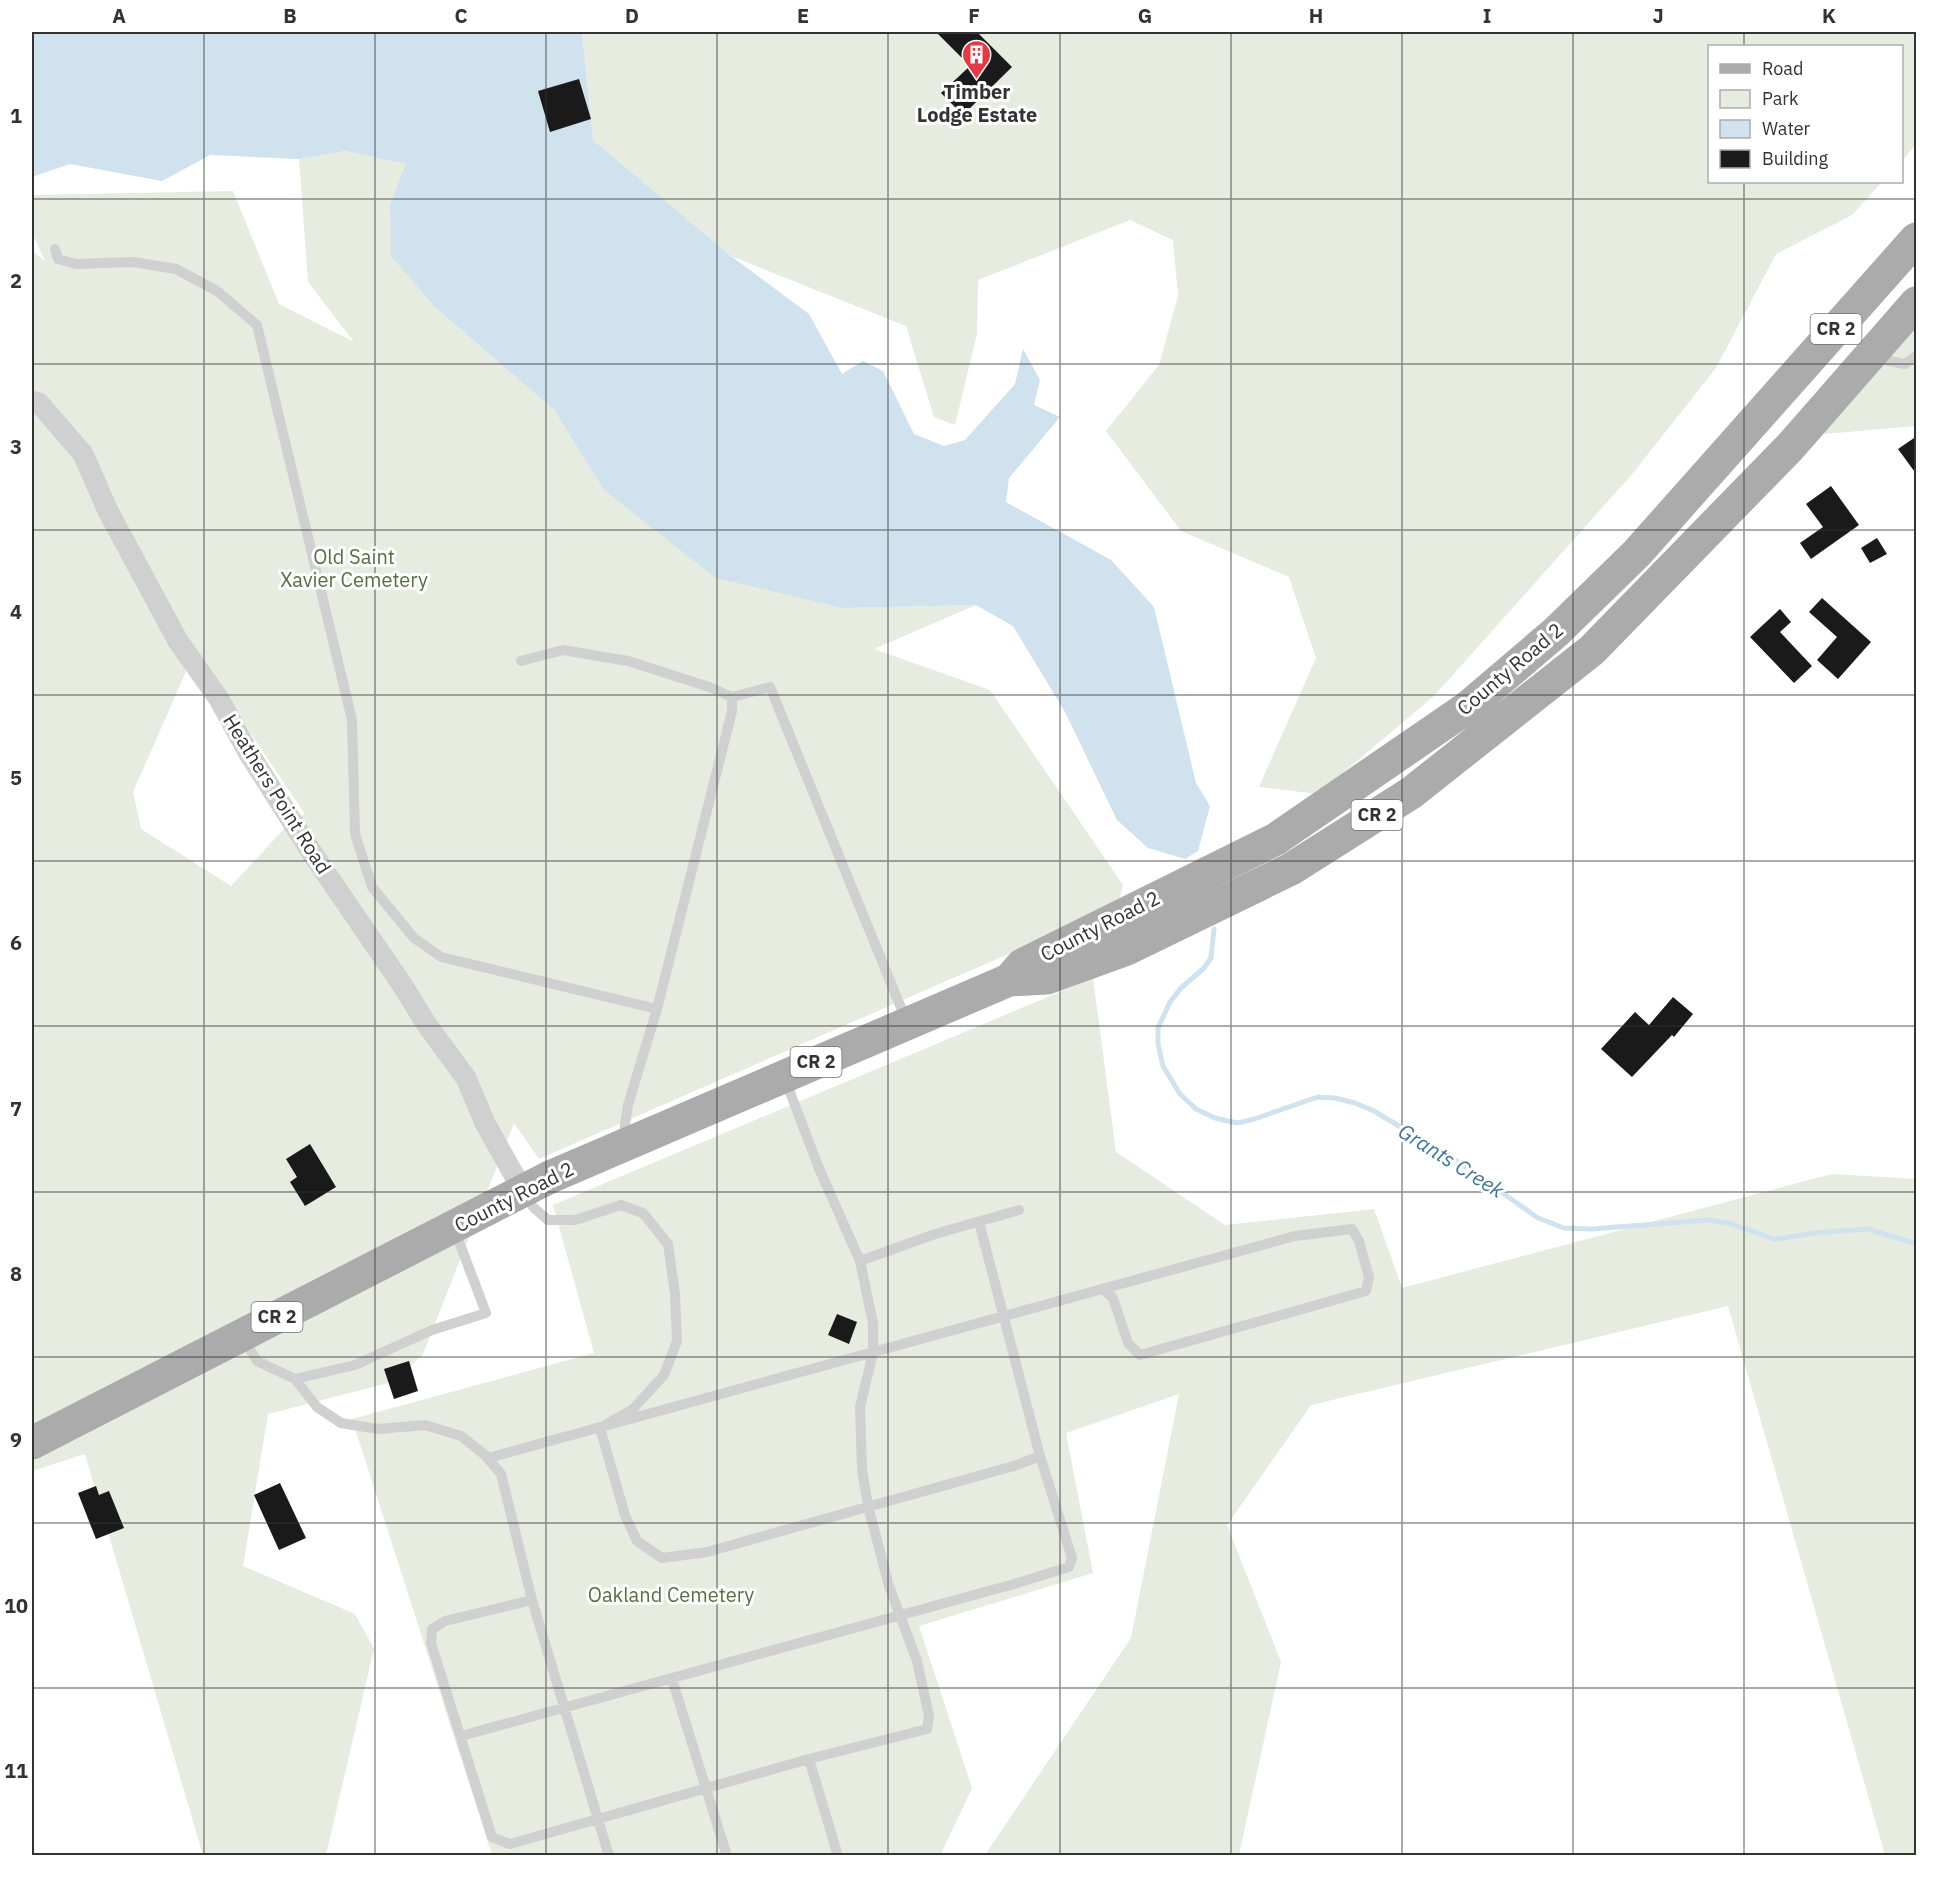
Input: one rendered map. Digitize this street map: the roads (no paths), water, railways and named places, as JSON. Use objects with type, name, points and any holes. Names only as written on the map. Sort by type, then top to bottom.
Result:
[{"type":"main road","name":"County Road 2","points":[[1009,980],[1022,966],[1276,839],[1468,707],[1556,633],[1637,553],[1917,239]]},
{"type":"main road","name":"County Road 2","points":[[32,1443],[523,1191],[622,1145],[1009,980],[1047,978],[1126,949],[1291,869],[1411,793],[1592,650],[1791,446],[1917,303]]},
{"type":"main road","points":[[1755,419],[1791,446]]},
{"type":"street","name":"Heathers Point Road","points":[[32,401],[39,403],[83,454],[108,511],[178,641],[219,699],[248,752],[314,856],[427,1025],[466,1078],[485,1123],[523,1191]]},
{"type":"lane","points":[[55,249],[58,258],[76,264],[133,262],[176,269],[217,291],[257,326],[352,720],[355,834],[372,887],[414,938],[441,957],[657,1009]]},
{"type":"lane","points":[[1869,357],[1905,364],[1917,356]]},
{"type":"lane","points":[[520,661],[563,650],[628,662],[709,687],[732,697],[770,687],[907,1023]]},
{"type":"lane","points":[[622,1145],[628,1105],[657,1009],[732,711],[732,697]]},
{"type":"lane","points":[[532,1600],[445,1621],[432,1629],[431,1643],[492,1837],[510,1844],[809,1759],[927,1729],[929,1716],[917,1661],[889,1586],[868,1506],[862,1469],[860,1407],[873,1353],[873,1323],[860,1261],[818,1166],[783,1076]]},
{"type":"lane","points":[[523,1191],[533,1207],[548,1220],[575,1220],[621,1205],[643,1213],[668,1244],[675,1294],[677,1341],[664,1375],[633,1409],[600,1428]]},
{"type":"lane","points":[[860,1261],[935,1234],[1019,1210]]},
{"type":"lane","points":[[461,1736],[900,1616],[1069,1567],[1072,1558],[1040,1456],[979,1221]]},
{"type":"lane","points":[[295,1379],[355,1365],[432,1330],[486,1313],[454,1227]]},
{"type":"lane","points":[[488,1458],[1294,1236],[1352,1229],[1359,1241],[1369,1277],[1366,1291],[1140,1355],[1128,1343],[1113,1298],[1103,1289]]},
{"type":"lane","points":[[242,1335],[257,1361],[295,1379],[318,1407],[341,1423],[378,1429],[425,1425],[461,1436],[488,1458],[501,1474],[532,1600],[609,1856]]},
{"type":"lane","points":[[600,1428],[625,1515],[638,1541],[662,1558],[707,1552],[1017,1465],[1040,1456]]},
{"type":"lane","points":[[672,1679],[728,1856]]},
{"type":"lane","points":[[809,1759],[838,1856]]},
{"type":"water","points":[[32,32],[582,32],[593,140],[731,256],[809,314],[842,374],[863,361],[883,371],[914,434],[944,446],[965,440],[1015,384],[1023,349],[1040,380],[1034,405],[1060,417],[1009,478],[1006,502],[1111,560],[1154,607],[1196,783],[1210,806],[1198,851],[1185,859],[1148,848],[1117,820],[1065,712],[1013,626],[976,605],[843,608],[716,578],[604,490],[554,410],[436,308],[391,256],[390,205],[406,164],[345,151],[299,159],[210,155],[162,181],[70,164],[32,177]]},
{"type":"waterway","name":"Grants Creek","points":[[1214,929],[1211,958],[1170,1002],[1158,1028],[1158,1044],[1163,1066],[1180,1094],[1196,1109],[1215,1118],[1237,1123],[1318,1097],[1355,1103],[1374,1111],[1460,1163],[1538,1218],[1564,1228],[1592,1229],[1708,1220],[1729,1223],[1774,1239],[1868,1229],[1916,1244]]},
{"type":"place","name":"Timber Lodge Estate","points":[[977,80]]},
{"type":"park label","name":"Old Saint Xavier Cemetery","points":[[354,568]]},
{"type":"park label","name":"Oakland Cemetery","points":[[671,1595]]}]
